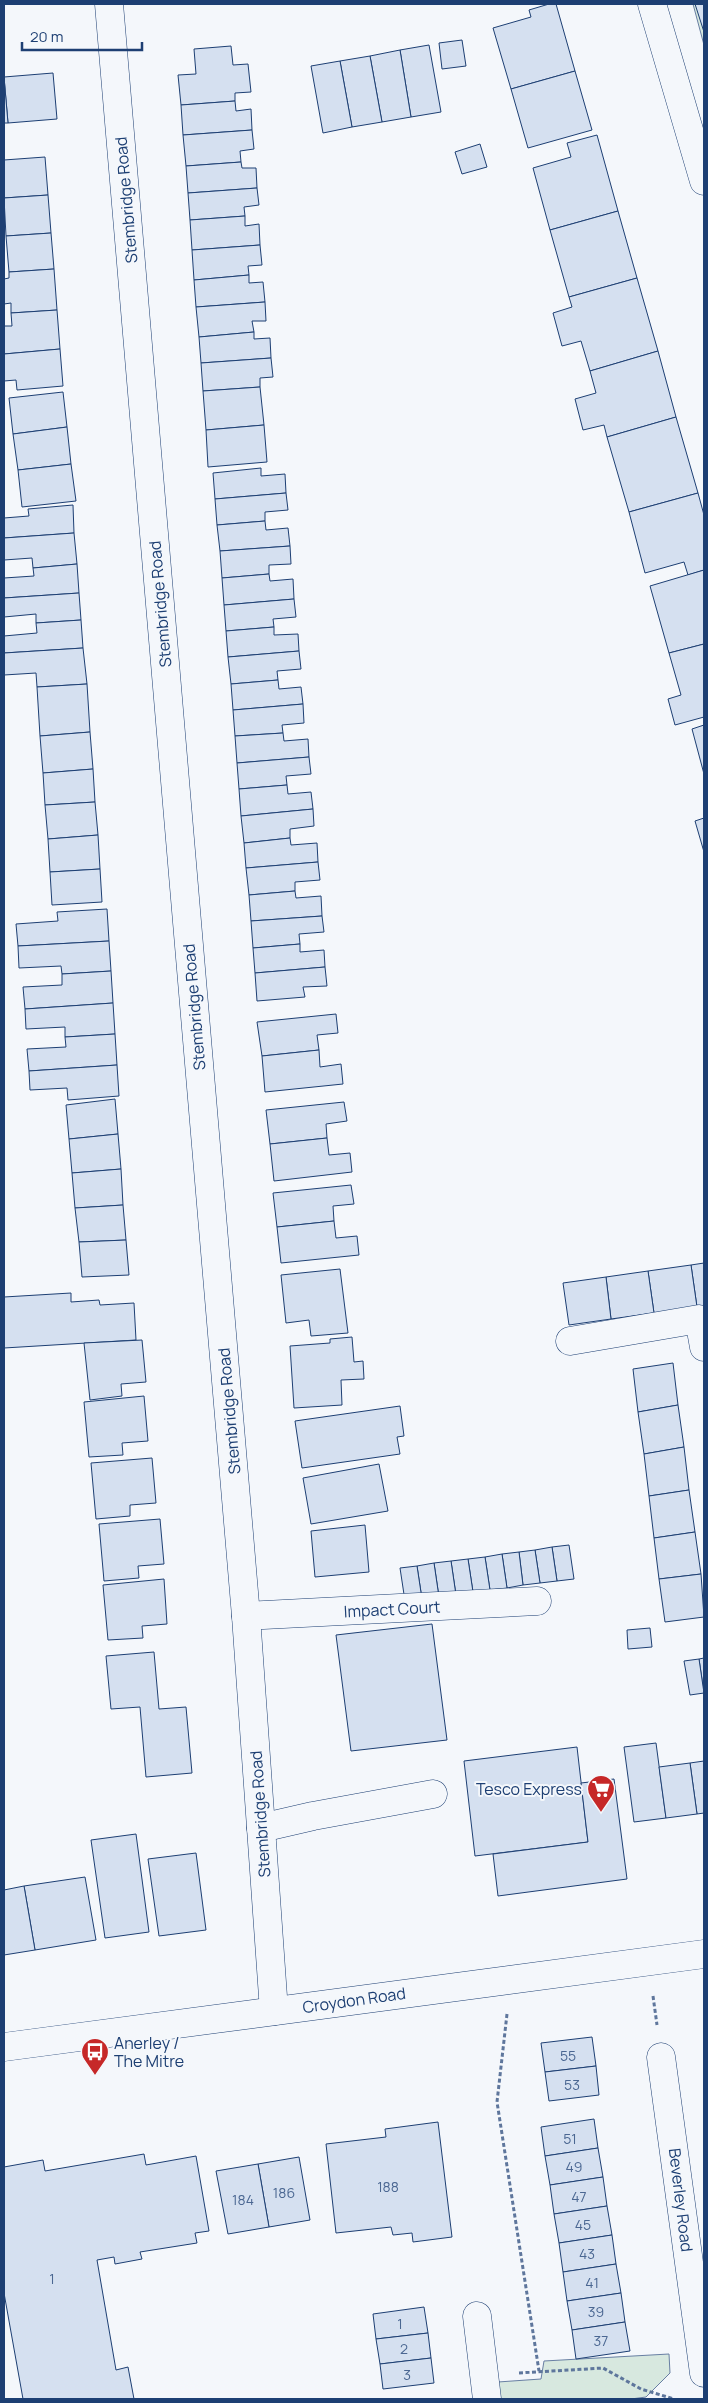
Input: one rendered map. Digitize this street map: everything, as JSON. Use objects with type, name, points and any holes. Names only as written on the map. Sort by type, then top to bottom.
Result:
[{"type":"street","name":"Stembridge Road","points":[[109,4],[246,1616],[274,2011]]},
{"type":"street","points":[[652,4],[704,181]]},
{"type":"street","points":[[570,1341],[699,1319],[704,1347]]},
{"type":"street","name":"Impact Court","points":[[246,1616],[537,1601]]},
{"type":"street","points":[[262,1828],[313,1816],[432,1794]]},
{"type":"street","name":"Croydon Road","points":[[4,2047],[704,1954]]},
{"type":"street","name":"Beverley Road","points":[[661,2057],[704,2373]]},
{"type":"street","points":[[477,2316],[485,2387]]},
{"type":"path","points":[[648,1961],[661,2057]]},
{"type":"path","points":[[513,1979],[503,2040],[498,2102],[539,2371]]},
{"type":"path","points":[[485,2387],[539,2371],[603,2368],[641,2389],[674,2399]]},
{"type":"shaded area","points":[[693,4],[704,4],[704,45]]},
{"type":"shaded area","points":[[669,2354],[670,2373],[646,2397],[631,2399],[498,2399],[498,2382],[541,2379],[544,2361]]},
{"type":"building","points":[[549,4],[556,4],[575,71],[511,89],[493,28],[531,17],[529,10]]},
{"type":"building","points":[[695,4],[704,4],[704,32]]},
{"type":"building","points":[[462,40],[466,66],[442,69],[439,43]]},
{"type":"building","points":[[429,45],[441,112],[411,117],[400,50]]},
{"type":"building","points":[[231,46],[233,65],[248,64],[251,92],[235,93],[235,101],[181,105],[178,75],[196,74],[194,49]]},
{"type":"building","points":[[400,50],[411,117],[382,122],[370,56]]},
{"type":"building","points":[[370,56],[382,122],[352,127],[340,61]]},
{"type":"building","points":[[340,61],[352,127],[323,133],[311,66]]},
{"type":"building","points":[[575,71],[592,130],[528,148],[511,89]]},
{"type":"building","points":[[53,73],[57,119],[8,123],[4,77]]},
{"type":"building","points":[[4,77],[8,123],[4,123]]},
{"type":"building","points":[[235,101],[236,111],[251,109],[252,130],[183,135],[181,105]]},
{"type":"building","points":[[252,130],[254,149],[240,151],[241,162],[186,166],[183,135]]},
{"type":"building","points":[[597,135],[618,211],[550,230],[533,168],[571,157],[567,143]]},
{"type":"building","points":[[480,144],[487,167],[462,174],[455,152]]},
{"type":"building","points":[[45,157],[48,195],[4,198],[4,160]]},
{"type":"building","points":[[241,162],[242,168],[256,168],[257,188],[188,193],[186,166]]},
{"type":"building","points":[[257,188],[259,205],[244,207],[245,216],[190,220],[188,193]]},
{"type":"building","points":[[48,195],[51,233],[6,236],[4,198]]},
{"type":"building","points":[[618,211],[637,278],[569,297],[550,230]]},
{"type":"building","points":[[245,216],[245,226],[259,224],[260,245],[192,250],[190,220]]},
{"type":"building","points":[[51,233],[54,269],[9,272],[6,236]]},
{"type":"building","points":[[260,245],[262,265],[248,266],[249,275],[194,280],[192,250]]},
{"type":"building","points":[[54,269],[57,310],[11,313],[11,303],[4,304],[4,279],[9,278],[9,272]]},
{"type":"building","points":[[249,275],[249,283],[263,282],[265,302],[196,307],[194,280]]},
{"type":"building","points":[[637,278],[658,351],[590,371],[581,341],[562,346],[553,313],[572,307],[569,297]]},
{"type":"building","points":[[265,302],[266,321],[252,321],[254,332],[199,337],[196,307]]},
{"type":"building","points":[[57,310],[60,349],[4,354],[4,326],[12,326],[11,313]]},
{"type":"building","points":[[254,332],[254,339],[270,338],[271,358],[201,363],[199,337]]},
{"type":"building","points":[[60,349],[63,386],[17,390],[16,380],[4,381],[4,354]]},
{"type":"building","points":[[658,351],[676,417],[607,437],[604,425],[583,430],[575,399],[596,393],[590,371]]},
{"type":"building","points":[[271,358],[273,377],[260,378],[260,387],[203,391],[201,363]]},
{"type":"building","points":[[260,387],[264,425],[206,430],[203,391]]},
{"type":"building","points":[[63,392],[67,427],[13,434],[9,398]]},
{"type":"building","points":[[676,417],[698,493],[629,512],[607,437]]},
{"type":"building","points":[[264,425],[267,462],[208,467],[206,430]]},
{"type":"building","points":[[67,427],[71,464],[18,470],[13,434]]},
{"type":"building","points":[[71,464],[76,501],[22,507],[18,470]]},
{"type":"building","points":[[261,468],[261,476],[285,474],[286,493],[215,499],[213,473]]},
{"type":"building","points":[[286,493],[288,510],[265,512],[265,521],[217,525],[215,499]]},
{"type":"building","points":[[698,493],[704,515],[704,570],[688,575],[684,562],[645,573],[629,512]]},
{"type":"building","points":[[73,505],[74,533],[4,538],[4,518],[29,516],[28,509]]},
{"type":"building","points":[[265,521],[266,530],[288,528],[290,546],[220,551],[217,525]]},
{"type":"building","points":[[74,533],[77,564],[33,568],[32,558],[4,560],[4,538]]},
{"type":"building","points":[[290,546],[291,564],[269,565],[269,574],[222,578],[220,551]]},
{"type":"building","points":[[77,564],[79,593],[4,598],[4,578],[34,576],[33,568]]},
{"type":"building","points":[[704,570],[704,644],[669,653],[650,586]]},
{"type":"building","points":[[269,574],[270,581],[293,579],[294,599],[224,605],[222,578]]},
{"type":"building","points":[[79,593],[81,620],[36,623],[36,614],[4,617],[4,598]]},
{"type":"building","points":[[294,599],[296,617],[273,619],[274,627],[226,631],[224,605]]},
{"type":"building","points":[[81,620],[83,648],[4,653],[4,636],[37,633],[36,623]]},
{"type":"building","points":[[274,627],[274,635],[298,634],[299,651],[228,657],[226,631]]},
{"type":"building","points":[[704,644],[704,717],[675,725],[668,699],[681,695],[669,653]]},
{"type":"building","points":[[83,648],[87,684],[37,687],[36,673],[4,675],[4,653]]},
{"type":"building","points":[[299,651],[301,669],[277,671],[278,680],[231,684],[228,657]]},
{"type":"building","points":[[278,680],[279,689],[301,687],[303,704],[233,710],[231,684]]},
{"type":"building","points":[[87,684],[90,732],[40,736],[37,687]]},
{"type":"building","points":[[303,704],[304,723],[282,725],[283,733],[235,736],[233,710]]},
{"type":"building","points":[[704,725],[704,774],[692,729]]},
{"type":"building","points":[[90,732],[93,769],[43,773],[40,736]]},
{"type":"building","points":[[283,733],[284,741],[308,739],[309,757],[237,763],[235,736]]},
{"type":"building","points":[[309,757],[311,774],[286,776],[287,785],[239,789],[237,763]]},
{"type":"building","points":[[93,769],[95,802],[45,805],[43,773]]},
{"type":"building","points":[[287,785],[288,794],[311,792],[313,809],[241,816],[239,789]]},
{"type":"building","points":[[95,802],[98,835],[48,839],[45,805]]},
{"type":"building","points":[[313,809],[314,826],[290,829],[290,838],[244,843],[241,816]]},
{"type":"building","points":[[704,818],[704,852],[695,821]]},
{"type":"building","points":[[98,835],[100,869],[50,872],[48,839]]},
{"type":"building","points":[[290,838],[291,845],[317,843],[318,862],[246,868],[244,843]]},
{"type":"building","points":[[318,862],[320,880],[295,882],[295,891],[249,895],[246,868]]},
{"type":"building","points":[[100,869],[102,902],[52,905],[50,872]]},
{"type":"building","points":[[295,891],[296,898],[321,896],[322,916],[251,921],[249,895]]},
{"type":"building","points":[[107,909],[109,941],[18,946],[16,924],[58,921],[57,912]]},
{"type":"building","points":[[322,916],[324,932],[299,934],[300,944],[253,948],[251,921]]},
{"type":"building","points":[[109,941],[111,971],[62,974],[61,966],[19,968],[18,946]]},
{"type":"building","points":[[300,944],[300,952],[324,950],[325,967],[255,973],[253,948]]},
{"type":"building","points":[[325,967],[327,986],[303,987],[305,997],[257,1001],[255,973]]},
{"type":"building","points":[[111,971],[113,1003],[25,1009],[23,987],[62,985],[62,974]]},
{"type":"building","points":[[113,1003],[115,1034],[65,1037],[65,1027],[26,1029],[25,1009]]},
{"type":"building","points":[[336,1014],[338,1033],[317,1035],[319,1050],[262,1056],[257,1022]]},
{"type":"building","points":[[115,1034],[117,1065],[29,1071],[27,1049],[66,1047],[65,1037]]},
{"type":"building","points":[[319,1050],[320,1067],[341,1064],[343,1084],[265,1092],[262,1056]]},
{"type":"building","points":[[117,1065],[119,1096],[68,1100],[67,1088],[30,1090],[29,1071]]},
{"type":"building","points":[[115,1099],[118,1134],[69,1139],[66,1105]]},
{"type":"building","points":[[344,1102],[347,1121],[326,1124],[327,1138],[270,1144],[266,1110]]},
{"type":"building","points":[[118,1134],[121,1169],[72,1173],[69,1139]]},
{"type":"building","points":[[327,1138],[329,1155],[350,1153],[352,1172],[274,1181],[270,1144]]},
{"type":"building","points":[[121,1169],[123,1205],[75,1208],[72,1173]]},
{"type":"building","points":[[351,1185],[354,1204],[333,1206],[334,1221],[277,1227],[273,1193]]},
{"type":"building","points":[[123,1205],[126,1240],[79,1242],[75,1208]]},
{"type":"building","points":[[334,1221],[336,1238],[357,1236],[359,1255],[281,1263],[277,1227]]},
{"type":"building","points":[[126,1240],[129,1275],[82,1277],[79,1242]]},
{"type":"building","points":[[704,1263],[704,1306],[697,1307],[691,1265]]},
{"type":"building","points":[[691,1265],[697,1307],[654,1313],[648,1271]]},
{"type":"building","points":[[340,1269],[348,1333],[311,1336],[309,1320],[286,1323],[281,1275]]},
{"type":"building","points":[[648,1271],[654,1313],[611,1319],[606,1277]]},
{"type":"building","points":[[606,1277],[611,1319],[569,1325],[563,1283]]},
{"type":"building","points":[[71,1293],[71,1302],[99,1300],[100,1305],[134,1303],[136,1340],[4,1348],[4,1297]]},
{"type":"building","points":[[352,1337],[354,1362],[363,1361],[364,1379],[341,1380],[342,1405],[294,1408],[290,1346],[330,1343],[330,1339]]},
{"type":"building","points":[[142,1340],[146,1382],[121,1384],[122,1396],[90,1400],[84,1343]]},
{"type":"building","points":[[673,1363],[678,1405],[638,1412],[633,1369]]},
{"type":"building","points":[[144,1396],[148,1441],[122,1443],[123,1455],[89,1457],[84,1402]]},
{"type":"building","points":[[678,1405],[684,1447],[644,1454],[638,1412]]},
{"type":"building","points":[[400,1406],[404,1436],[397,1437],[400,1454],[302,1468],[295,1421]]},
{"type":"building","points":[[684,1447],[689,1490],[649,1496],[644,1454]]},
{"type":"building","points":[[152,1458],[156,1503],[130,1505],[130,1516],[96,1519],[91,1463]]},
{"type":"building","points":[[379,1464],[388,1511],[311,1524],[303,1478]]},
{"type":"building","points":[[689,1490],[695,1532],[654,1538],[649,1496]]},
{"type":"building","points":[[160,1519],[164,1564],[138,1566],[139,1578],[104,1581],[99,1524]]},
{"type":"building","points":[[365,1525],[369,1572],[315,1577],[311,1531]]},
{"type":"building","points":[[695,1532],[701,1574],[659,1579],[654,1538]]},
{"type":"building","points":[[569,1545],[574,1579],[557,1581],[552,1547]]},
{"type":"building","points":[[552,1547],[557,1581],[540,1583],[535,1550]]},
{"type":"building","points":[[535,1550],[540,1583],[523,1585],[519,1552]]},
{"type":"building","points":[[519,1552],[523,1585],[507,1588],[502,1554]]},
{"type":"building","points":[[502,1554],[507,1588],[490,1590],[485,1557]]},
{"type":"building","points":[[485,1557],[490,1590],[473,1592],[468,1559]]},
{"type":"building","points":[[468,1559],[473,1592],[456,1595],[451,1561]]},
{"type":"building","points":[[451,1561],[456,1595],[439,1597],[434,1563]]},
{"type":"building","points":[[434,1563],[439,1597],[422,1599],[417,1566]]},
{"type":"building","points":[[417,1566],[422,1599],[405,1601],[400,1568]]},
{"type":"building","points":[[701,1574],[704,1617],[665,1622],[659,1579]]},
{"type":"building","points":[[164,1579],[167,1624],[142,1626],[143,1638],[108,1640],[103,1585]]},
{"type":"building","points":[[432,1624],[447,1740],[351,1751],[336,1635]]},
{"type":"building","points":[[650,1628],[652,1647],[628,1649],[627,1630]]},
{"type":"building","points":[[154,1652],[159,1709],[186,1707],[192,1773],[146,1777],[140,1707],[111,1709],[106,1656]]},
{"type":"building","points":[[704,1658],[704,1693],[699,1659]]},
{"type":"building","points":[[699,1659],[704,1693],[690,1695],[684,1661]]},
{"type":"building","points":[[656,1743],[666,1818],[634,1822],[624,1747]]},
{"type":"building","points":[[577,1747],[588,1842],[475,1856],[464,1761]]},
{"type":"building","points":[[704,1761],[704,1813],[697,1814],[690,1763]]},
{"type":"building","points":[[690,1763],[697,1814],[666,1818],[659,1767]]},
{"type":"building","name":"Tesco Express","points":[[614,1779],[627,1879],[498,1896],[493,1854],[588,1842],[581,1783]]},
{"type":"building","points":[[136,1834],[149,1932],[105,1938],[91,1840]]},
{"type":"building","points":[[196,1853],[206,1930],[159,1936],[148,1859]]},
{"type":"building","points":[[85,1877],[96,1940],[35,1950],[24,1886]]},
{"type":"building","points":[[24,1886],[35,1950],[4,1955],[4,1890]]},
{"type":"building","points":[[592,2037],[596,2066],[545,2072],[541,2043]]},
{"type":"building","points":[[596,2066],[599,2095],[549,2101],[545,2072]]},
{"type":"building","points":[[594,2119],[598,2148],[545,2156],[541,2127]]},
{"type":"building","points":[[438,2122],[452,2237],[413,2242],[412,2233],[393,2235],[391,2227],[336,2233],[326,2144],[386,2137],[385,2129]]},
{"type":"building","points":[[598,2148],[603,2177],[550,2185],[545,2156]]},
{"type":"building","points":[[144,2154],[146,2165],[196,2156],[209,2231],[195,2233],[197,2243],[140,2252],[142,2259],[115,2264],[114,2257],[97,2260],[116,2370],[128,2367],[134,2399],[23,2399],[4,2293],[4,2167],[43,2160],[45,2171]]},
{"type":"building","points":[[299,2157],[310,2220],[269,2227],[258,2164]]},
{"type":"building","points":[[258,2164],[269,2227],[228,2234],[216,2171]]},
{"type":"building","points":[[603,2177],[607,2206],[554,2214],[550,2185]]},
{"type":"building","points":[[607,2206],[612,2235],[559,2243],[554,2214]]},
{"type":"building","points":[[612,2235],[616,2264],[563,2272],[559,2243]]},
{"type":"building","points":[[616,2264],[621,2293],[567,2301],[563,2272]]},
{"type":"building","points":[[621,2293],[625,2322],[572,2330],[567,2301]]},
{"type":"building","points":[[424,2307],[428,2333],[376,2339],[373,2314]]},
{"type":"building","points":[[625,2322],[630,2351],[576,2359],[572,2330]]},
{"type":"building","points":[[428,2333],[431,2358],[380,2364],[376,2339]]},
{"type":"building","points":[[431,2358],[434,2383],[383,2389],[380,2364]]},
{"type":"place","name":"Tesco Express","points":[[601,1813]]},
{"type":"place","name":"Anerley / The Mitre","points":[[95,2076]]}]
